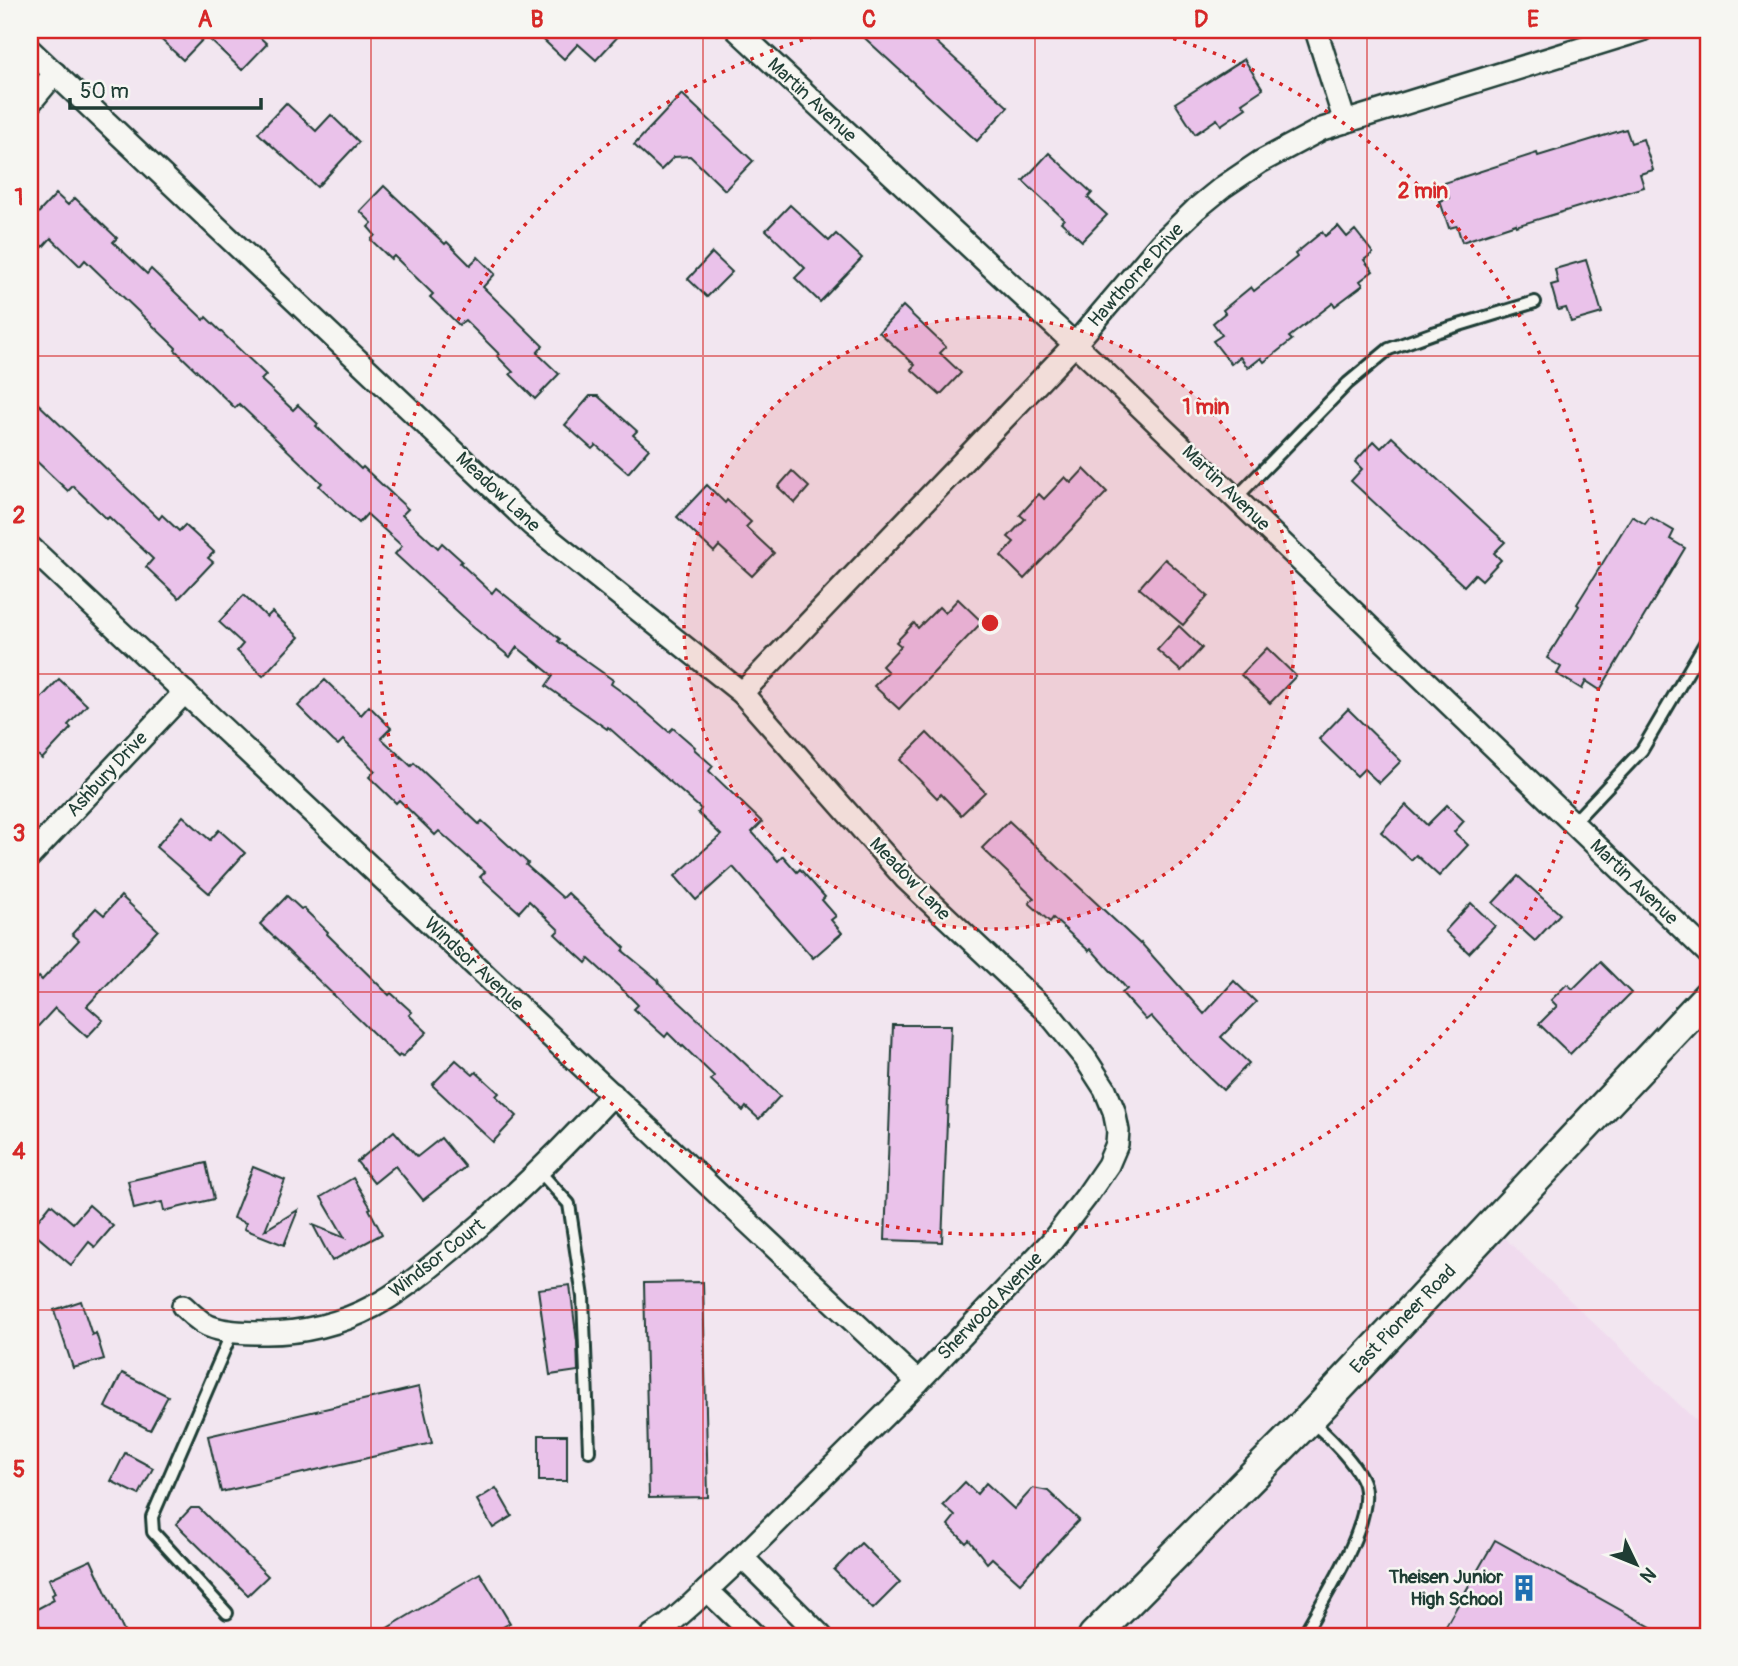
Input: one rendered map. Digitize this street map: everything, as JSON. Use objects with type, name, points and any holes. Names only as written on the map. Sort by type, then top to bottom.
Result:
[{"type":"main road","name":"East Pioneer Road","points":[[1094,1636],[1309,1419],[1708,996]]},
{"type":"street","name":"Martin Avenue","points":[[737,30],[1075,344],[1708,953]]},
{"type":"street","points":[[1317,30],[1345,122]]},
{"type":"street","name":"Hawthorne Drive","points":[[742,692],[1075,344],[1161,243],[1223,187],[1260,162],[1322,129],[1642,30]]},
{"type":"street","name":"Meadow Lane","points":[[30,50],[532,525],[742,692],[905,878],[964,934]]},
{"type":"street","points":[[30,103],[55,73]]},
{"type":"street","name":"Windsor Avenue","points":[[30,547],[918,1382]]},
{"type":"street","name":"Ashbury Drive","points":[[30,856],[185,692]]},
{"type":"street","name":"Sherwood Avenue","points":[[652,1636],[668,1625],[742,1557],[918,1382],[1052,1241],[1108,1165],[1117,1144],[1118,1131],[1114,1111],[1105,1089],[1086,1058],[1050,1015],[964,934]]},
{"type":"street","name":"Windsor Court","points":[[183,1306],[205,1325],[232,1332],[274,1333],[341,1320],[373,1307],[402,1289],[456,1246],[539,1171],[613,1094]]},
{"type":"street","points":[[742,1557],[821,1636]]},
{"type":"street","points":[[707,1590],[755,1636]]},
{"type":"lane","points":[[1236,498],[1348,383],[1389,349],[1535,302]]},
{"type":"lane","points":[[1573,823],[1642,750],[1708,638]]},
{"type":"lane","points":[[539,1171],[569,1204],[583,1297],[589,1451]]},
{"type":"lane","points":[[227,1613],[153,1532],[152,1517],[232,1332]]},
{"type":"lane","points":[[1303,1636],[1356,1539],[1365,1501],[1364,1485],[1353,1463],[1309,1419]]},
{"type":"shaded area","points":[[1492,1226],[1708,1432],[1708,1636],[1095,1636]]},
{"type":"building","points":[[151,30],[252,30],[267,44],[242,70],[206,36],[183,60]]},
{"type":"building","points":[[533,30],[624,30],[596,60],[578,44],[564,59]]},
{"type":"building","points":[[856,30],[923,30],[1008,107],[977,141]]},
{"type":"building","points":[[1244,59],[1263,89],[1242,103],[1246,108],[1221,125],[1217,119],[1195,134],[1175,103]]},
{"type":"building","points":[[682,94],[753,161],[725,190],[690,156],[674,157],[661,170],[634,145]]},
{"type":"building","points":[[286,103],[316,131],[331,115],[359,142],[317,187],[258,133]]},
{"type":"building","points":[[1626,129],[1631,143],[1643,139],[1653,170],[1640,174],[1644,187],[1462,242],[1457,226],[1449,228],[1440,201],[1449,198],[1444,183],[1537,153],[1538,156]]},
{"type":"building","points":[[1049,153],[1092,193],[1088,198],[1107,215],[1082,241],[1061,222],[1064,219],[1023,181]]},
{"type":"building","points":[[384,186],[470,265],[478,257],[495,274],[483,287],[543,346],[537,353],[559,374],[535,399],[510,374],[513,372],[497,356],[499,354],[465,320],[459,325],[430,297],[433,294],[394,256],[391,259],[371,240],[375,235],[368,227],[372,223],[360,211]]},
{"type":"building","points":[[56,194],[68,205],[75,198],[117,238],[113,242],[147,274],[151,269],[204,320],[206,317],[266,375],[261,380],[293,410],[298,405],[361,469],[363,467],[408,509],[402,515],[438,548],[442,543],[492,593],[496,588],[560,639],[558,641],[613,680],[611,684],[669,732],[673,728],[695,747],[694,749],[713,766],[709,771],[762,822],[752,832],[778,861],[783,856],[797,872],[800,869],[825,897],[822,900],[836,916],[831,920],[842,933],[813,958],[733,867],[696,900],[675,876],[721,835],[698,813],[701,809],[608,727],[607,729],[546,686],[553,676],[517,647],[510,657],[468,623],[395,554],[402,546],[367,514],[359,523],[319,486],[322,483],[239,404],[235,408],[85,260],[80,266],[51,238],[43,247],[30,235],[30,222]]},
{"type":"building","points":[[790,205],[829,241],[836,234],[862,258],[820,302],[795,278],[805,268],[766,230]]},
{"type":"building","points":[[1338,226],[1347,237],[1355,230],[1373,253],[1364,260],[1373,271],[1360,281],[1363,285],[1335,306],[1333,303],[1289,337],[1292,340],[1264,362],[1261,358],[1248,368],[1240,357],[1231,364],[1213,341],[1222,335],[1213,323],[1225,313],[1223,310],[1251,287],[1254,291],[1297,257],[1295,254],[1322,232],[1325,236]]},
{"type":"building","points":[[712,253],[732,272],[707,297],[688,279]]},
{"type":"building","points":[[1586,260],[1602,313],[1571,322],[1566,308],[1558,310],[1551,285],[1558,283],[1555,269]]},
{"type":"building","points":[[903,306],[946,347],[940,353],[961,373],[940,395],[911,369],[915,365],[879,332]]},
{"type":"building","points":[[30,396],[159,519],[162,515],[179,531],[185,525],[214,552],[208,558],[213,562],[179,598],[146,567],[153,559],[73,486],[68,491],[30,455]]},
{"type":"building","points":[[590,396],[598,396],[637,431],[633,435],[649,449],[628,473],[596,445],[592,449],[565,425]]},
{"type":"building","points":[[1392,437],[1505,542],[1494,553],[1501,560],[1482,580],[1475,574],[1464,586],[1351,481],[1362,469],[1355,462],[1374,441],[1381,448]]},
{"type":"building","points":[[1084,469],[1107,492],[1024,579],[1001,556],[1014,542],[1008,537],[1025,519],[1020,515],[1039,494],[1044,499],[1065,477],[1071,483]]},
{"type":"building","points":[[792,471],[809,487],[795,503],[778,487]]},
{"type":"building","points":[[707,485],[725,503],[727,500],[751,522],[746,527],[774,553],[752,576],[719,546],[714,552],[677,517]]},
{"type":"building","points":[[1632,516],[1645,524],[1650,517],[1674,531],[1670,539],[1685,548],[1600,690],[1586,681],[1582,689],[1557,674],[1561,667],[1547,658]]},
{"type":"building","points":[[1165,559],[1208,596],[1183,625],[1139,588]]},
{"type":"building","points":[[244,595],[267,617],[272,612],[299,637],[263,676],[237,651],[243,644],[219,622]]},
{"type":"building","points":[[958,599],[982,622],[899,709],[874,686],[888,672],[882,666],[901,646],[896,642],[914,623],[918,628],[939,607],[945,613]]},
{"type":"building","points":[[1179,626],[1202,648],[1181,671],[1157,650]]},
{"type":"building","points":[[1267,648],[1296,676],[1270,703],[1241,675]]},
{"type":"building","points":[[59,679],[87,705],[68,725],[71,728],[42,759],[30,747],[30,710]]},
{"type":"building","points":[[325,680],[361,715],[369,706],[391,728],[381,738],[411,766],[414,763],[479,824],[482,821],[563,898],[568,893],[625,948],[623,951],[658,980],[780,1096],[759,1119],[746,1107],[743,1111],[711,1080],[714,1076],[683,1046],[668,1033],[665,1037],[634,1009],[638,1005],[589,959],[586,963],[555,934],[559,930],[529,901],[519,912],[480,877],[485,872],[439,831],[435,835],[399,800],[396,803],[369,777],[375,771],[343,740],[338,745],[333,741],[298,706]]},
{"type":"building","points":[[1348,709],[1401,761],[1379,783],[1364,769],[1357,776],[1319,739]]},
{"type":"building","points":[[927,733],[985,792],[961,815],[941,794],[937,798],[900,760]]},
{"type":"building","points":[[1406,805],[1427,825],[1447,805],[1464,821],[1454,832],[1468,845],[1439,876],[1416,855],[1411,860],[1381,832]]},
{"type":"building","points":[[183,816],[210,840],[219,830],[245,853],[209,893],[156,847]]},
{"type":"building","points":[[1009,821],[1141,943],[1204,1014],[1234,981],[1256,1002],[1221,1037],[1249,1063],[1223,1090],[1184,1053],[1151,1016],[1146,1020],[1122,993],[1127,989],[1091,949],[1089,951],[1053,918],[1050,922],[1029,903],[1034,898],[982,848]]},
{"type":"building","points":[[1518,876],[1560,914],[1535,941],[1493,903]]},
{"type":"building","points":[[121,896],[158,930],[87,1006],[103,1020],[87,1037],[55,1008],[30,1035],[30,986],[39,977],[42,980],[79,940],[72,934],[96,908],[104,915]]},
{"type":"building","points":[[287,896],[328,932],[327,934],[389,995],[391,993],[412,1012],[409,1015],[427,1032],[402,1057],[398,1057],[260,924]]},
{"type":"building","points":[[1471,903],[1495,926],[1469,953],[1445,931]]},
{"type":"building","points":[[1600,962],[1631,993],[1570,1054],[1539,1024],[1557,1006],[1551,1000],[1567,984],[1573,989]]},
{"type":"building","points":[[893,1025],[951,1025],[942,1242],[885,1240]]},
{"type":"building","points":[[456,1060],[473,1075],[476,1072],[499,1093],[496,1096],[517,1116],[493,1142],[432,1085]]},
{"type":"building","points":[[394,1131],[417,1157],[441,1138],[465,1167],[423,1200],[395,1166],[374,1183],[357,1162]]},
{"type":"building","points":[[206,1163],[214,1199],[164,1211],[162,1202],[134,1209],[128,1181]]},
{"type":"building","points":[[253,1167],[285,1180],[265,1230],[298,1210],[284,1245],[244,1229],[246,1223],[233,1218]]},
{"type":"building","points":[[353,1178],[371,1208],[369,1209],[382,1234],[332,1261],[313,1225],[345,1238],[321,1197]]},
{"type":"building","points":[[51,1204],[73,1223],[89,1205],[113,1226],[95,1247],[89,1242],[71,1265],[30,1230]]},
{"type":"building","points":[[703,1282],[708,1497],[649,1498],[644,1283]]},
{"type":"building","points":[[570,1285],[578,1371],[550,1375],[538,1289]]},
{"type":"building","points":[[81,1301],[92,1335],[96,1333],[104,1359],[73,1368],[54,1310]]},
{"type":"building","points":[[122,1373],[168,1396],[150,1430],[105,1407]]},
{"type":"building","points":[[419,1387],[432,1443],[221,1492],[208,1436]]},
{"type":"building","points":[[539,1435],[567,1435],[567,1481],[539,1481]]},
{"type":"building","points":[[125,1453],[153,1468],[139,1495],[111,1481]]},
{"type":"building","points":[[965,1482],[977,1494],[986,1483],[1014,1509],[1033,1488],[1048,1491],[1079,1520],[1020,1583],[992,1558],[987,1563],[969,1540],[966,1543],[948,1525],[955,1516],[943,1505]]},
{"type":"building","points":[[496,1488],[512,1516],[493,1528],[477,1500]]},
{"type":"building","points":[[191,1508],[199,1508],[268,1576],[248,1595],[176,1524]]},
{"type":"building","name":"Theisen Junior High School","points":[[1495,1540],[1667,1636],[1440,1636]]},
{"type":"building","points":[[861,1543],[900,1582],[873,1609],[834,1570]]},
{"type":"building","points":[[91,1560],[126,1636],[44,1636],[33,1611],[54,1600],[52,1595],[55,1593],[49,1579]]},
{"type":"building","points":[[480,1573],[510,1623],[487,1636],[374,1636]]},
{"type":"place","name":"Theisen Junior High School","points":[[1524,1588]]}]
